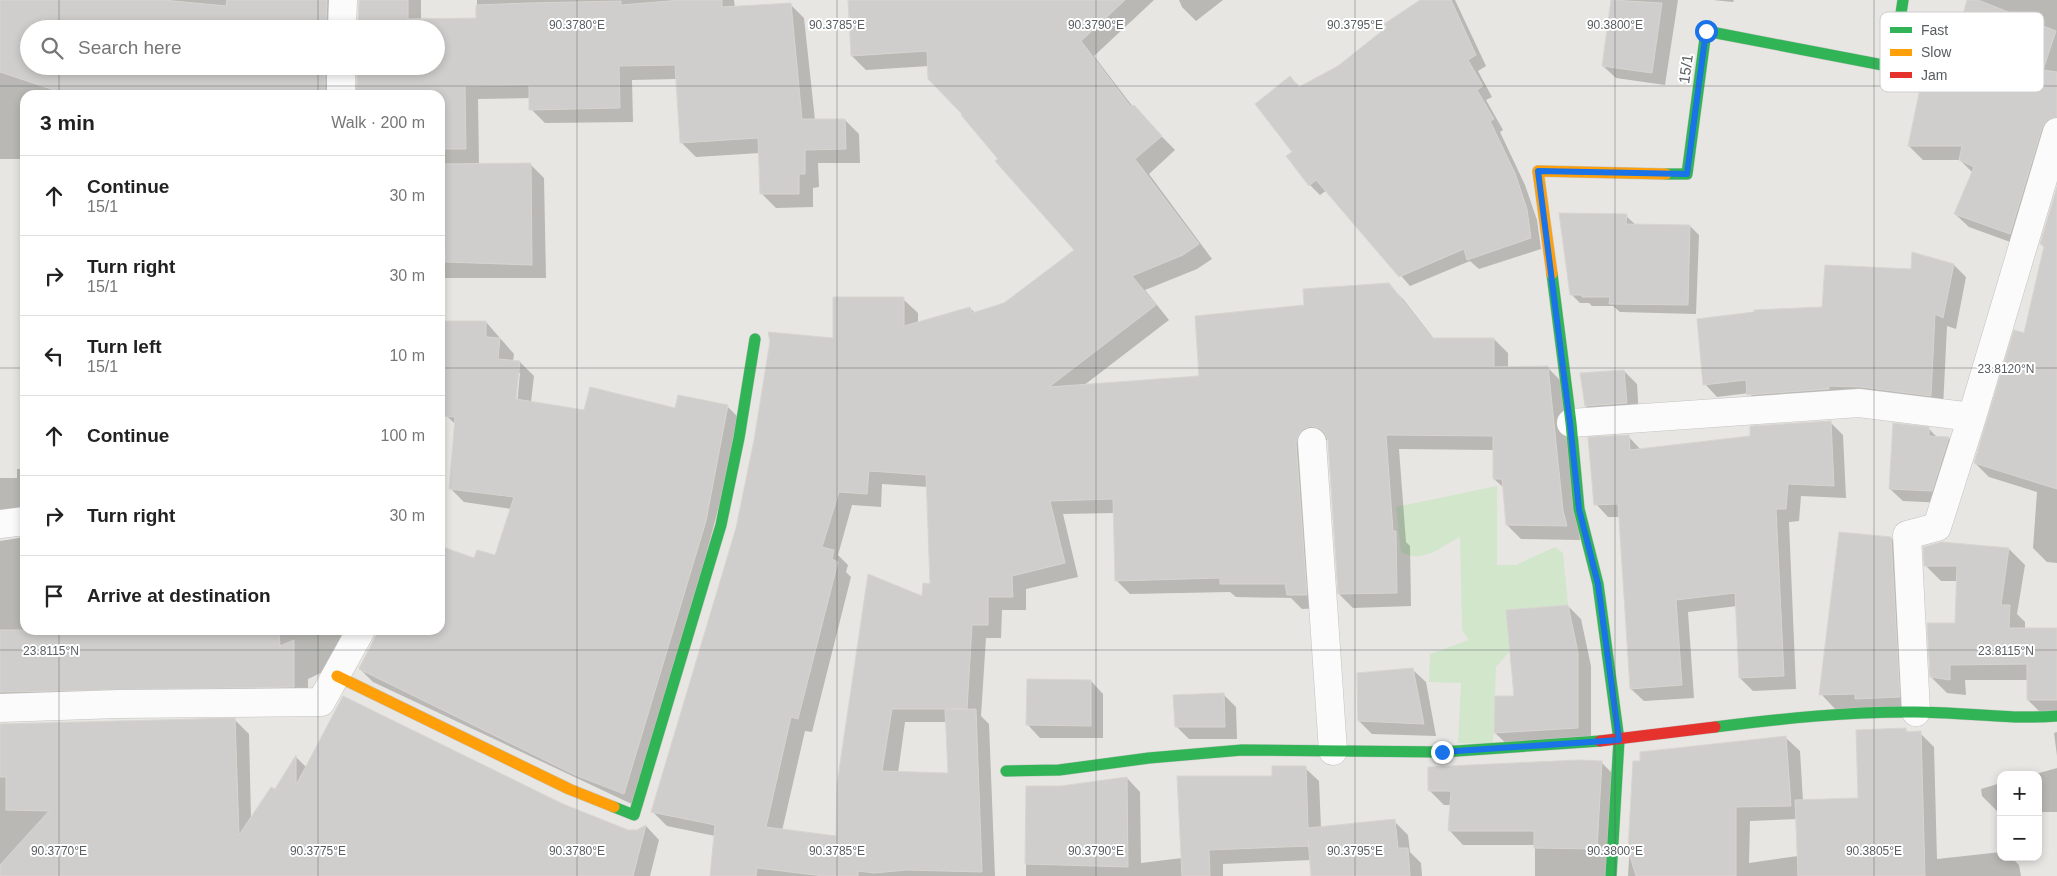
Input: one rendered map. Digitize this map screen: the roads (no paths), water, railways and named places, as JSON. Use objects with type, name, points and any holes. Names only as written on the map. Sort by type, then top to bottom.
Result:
[{"type":"street","points":[[342,20],[343,0]]},
{"type":"street","name":"15/1","points":[[1570,423],[1538,171],[1687,174],[1706,31],[1880,64]]},
{"type":"street","points":[[341,75],[341,90]]},
{"type":"street","points":[[1916,712],[1907,535],[1937,527],[1972,417],[2057,132]]},
{"type":"street","points":[[336,676],[569,789],[634,815],[721,525],[739,438],[755,339]]},
{"type":"street","points":[[1612,876],[1619,740],[1598,584],[1579,509],[1570,423],[1859,403],[1972,417]]},
{"type":"street","points":[[1312,442],[1334,751]]},
{"type":"street","points":[[0,524],[20,522]]},
{"type":"street","points":[[0,708],[119,704],[322,702],[358,635]]},
{"type":"street","points":[[1006,771],[1058,770],[1149,758],[1242,750],[1442,752],[1619,740],[1734,725],[1916,712],[2031,718],[2057,716]]}]
